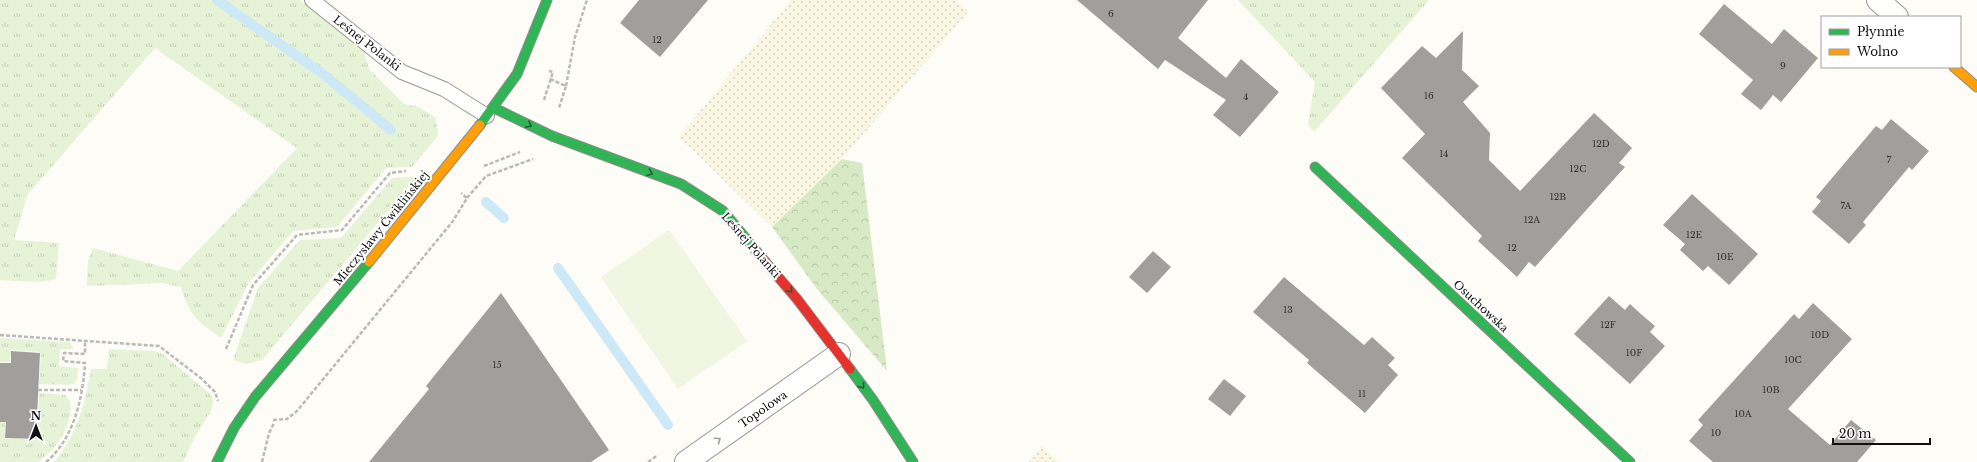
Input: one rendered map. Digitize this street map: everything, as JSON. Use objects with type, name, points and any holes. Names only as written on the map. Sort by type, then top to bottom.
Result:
[{"type":"street","name":"Mieczysławy Ćwiklińskiej","points":[[217,462],[234,428],[255,397],[358,276],[491,112],[517,74],[547,0]]},
{"type":"street","points":[[1878,0],[1896,16]]},
{"type":"street","points":[[1955,68],[1977,87]]},
{"type":"street","name":"Leśnej Polanki","points":[[491,112],[681,184],[723,211],[797,299],[839,354],[873,400],[913,462]]},
{"type":"street","name":"Osuchowska","points":[[1314,167],[1630,462]]},
{"type":"street","name":"Topolowa","points":[[686,462],[839,354]]},
{"type":"lane","name":"Leśnej Polanki","points":[[312,0],[402,72],[491,112]]},
{"type":"path","points":[[566,86],[575,37],[587,0]]},
{"type":"path","points":[[0,335],[159,346],[202,379]]},
{"type":"path","points":[[46,462],[61,447],[67,437],[81,390],[85,363],[63,361],[64,353],[85,354],[85,340]]},
{"type":"path","points":[[38,390],[81,390]]},
{"type":"path","points":[[648,462],[661,453]]},
{"type":"shaded area","points":[[791,0],[955,0],[969,11],[842,159],[772,227],[679,137]]},
{"type":"shaded area","points":[[1042,446],[1059,462],[1028,462]]},
{"type":"green space","points":[[0,0],[300,0],[364,49],[369,69],[404,104],[418,107],[435,117],[438,132],[437,137],[412,167],[386,168],[337,227],[293,231],[248,284],[221,338],[206,328],[195,317],[187,304],[181,287],[162,283],[87,286],[88,261],[93,248],[178,271],[297,148],[155,48],[28,194],[14,240],[59,243],[56,279],[35,282],[0,280]]},
{"type":"green space","points":[[1238,0],[1429,0],[1314,132],[1308,124],[1315,82]]},
{"type":"green space","points":[[842,159],[862,163],[887,371],[817,289],[772,227]]},
{"type":"green space","points":[[411,177],[415,179],[262,360],[246,364],[233,360],[258,288],[300,240],[341,238],[392,178]]},
{"type":"green space","points":[[669,230],[747,341],[678,389],[601,277]]},
{"type":"green space","points":[[0,338],[70,342],[73,349],[60,349],[59,366],[78,368],[77,379],[74,384],[68,385],[39,384],[41,352],[11,350],[10,362],[0,362]]},
{"type":"green space","points":[[109,349],[154,351],[163,354],[211,395],[213,399],[212,409],[195,437],[183,462],[54,462],[69,441],[79,418],[91,369],[107,369]]},
{"type":"green space","points":[[39,393],[65,395],[70,400],[71,409],[67,427],[63,435],[52,450],[38,462],[0,462],[0,422],[5,422],[5,438],[37,440]]},
{"type":"building","points":[[639,0],[708,0],[660,57],[620,23]]},
{"type":"building","points":[[1077,0],[1208,0],[1178,38],[1226,78],[1241,59],[1279,92],[1240,137],[1213,115],[1226,100],[1165,60],[1158,69]]},
{"type":"building","points":[[1724,4],[1772,44],[1784,29],[1818,58],[1781,102],[1773,95],[1761,110],[1741,94],[1753,80],[1699,34]]},
{"type":"building","points":[[1463,31],[1462,70],[1479,86],[1463,102],[1490,133],[1489,160],[1520,191],[1594,113],[1632,148],[1619,163],[1625,167],[1535,267],[1529,262],[1517,277],[1478,241],[1482,236],[1402,158],[1425,134],[1381,88],[1422,46],[1436,58]]},
{"type":"building","points":[[1891,119],[1929,151],[1912,170],[1909,167],[1863,222],[1866,225],[1849,244],[1812,212],[1821,201],[1816,197],[1876,126],[1882,130]]},
{"type":"building","points":[[1692,194],[1758,254],[1729,285],[1708,266],[1703,271],[1680,250],[1685,244],[1663,225]]},
{"type":"building","points":[[1153,251],[1171,267],[1147,293],[1129,277]]},
{"type":"building","points":[[1284,277],[1364,345],[1372,337],[1395,358],[1388,365],[1398,375],[1365,413],[1307,363],[1309,360],[1253,312]]},
{"type":"building","points":[[501,293],[609,450],[591,462],[369,462],[429,389],[426,386]]},
{"type":"building","points":[[1609,296],[1625,310],[1630,304],[1655,326],[1650,332],[1665,346],[1630,384],[1574,334]]},
{"type":"building","points":[[1813,303],[1852,339],[1788,409],[1830,445],[1851,420],[1876,440],[1857,462],[1713,462],[1689,441],[1703,425],[1698,420],[1794,314],[1799,319]]},
{"type":"building","points":[[11,351],[40,353],[36,439],[5,438],[6,422],[0,422],[0,363],[11,363]]},
{"type":"building","points":[[1224,379],[1246,396],[1230,416],[1208,399]]},
{"type":"waterway","points":[[217,0],[323,74],[391,130]]},
{"type":"waterway","points":[[486,202],[504,218]]},
{"type":"waterway","points":[[558,268],[668,425]]},
{"type":"traffic: fast","points":[[480,125],[517,74],[547,0]]},
{"type":"traffic: fast","points":[[494,108],[552,136],[681,184],[723,211],[762,258]]},
{"type":"traffic: fast","points":[[1315,167],[1630,462]]},
{"type":"traffic: fast","points":[[217,462],[234,428],[255,397],[369,262]]},
{"type":"traffic: fast","points":[[850,369],[873,400],[913,462]]},
{"type":"traffic: slow","points":[[1955,68],[1977,87]]},
{"type":"traffic: slow","points":[[369,262],[480,125]]},
{"type":"traffic: jam","points":[[762,258],[797,299],[850,369]]}]
